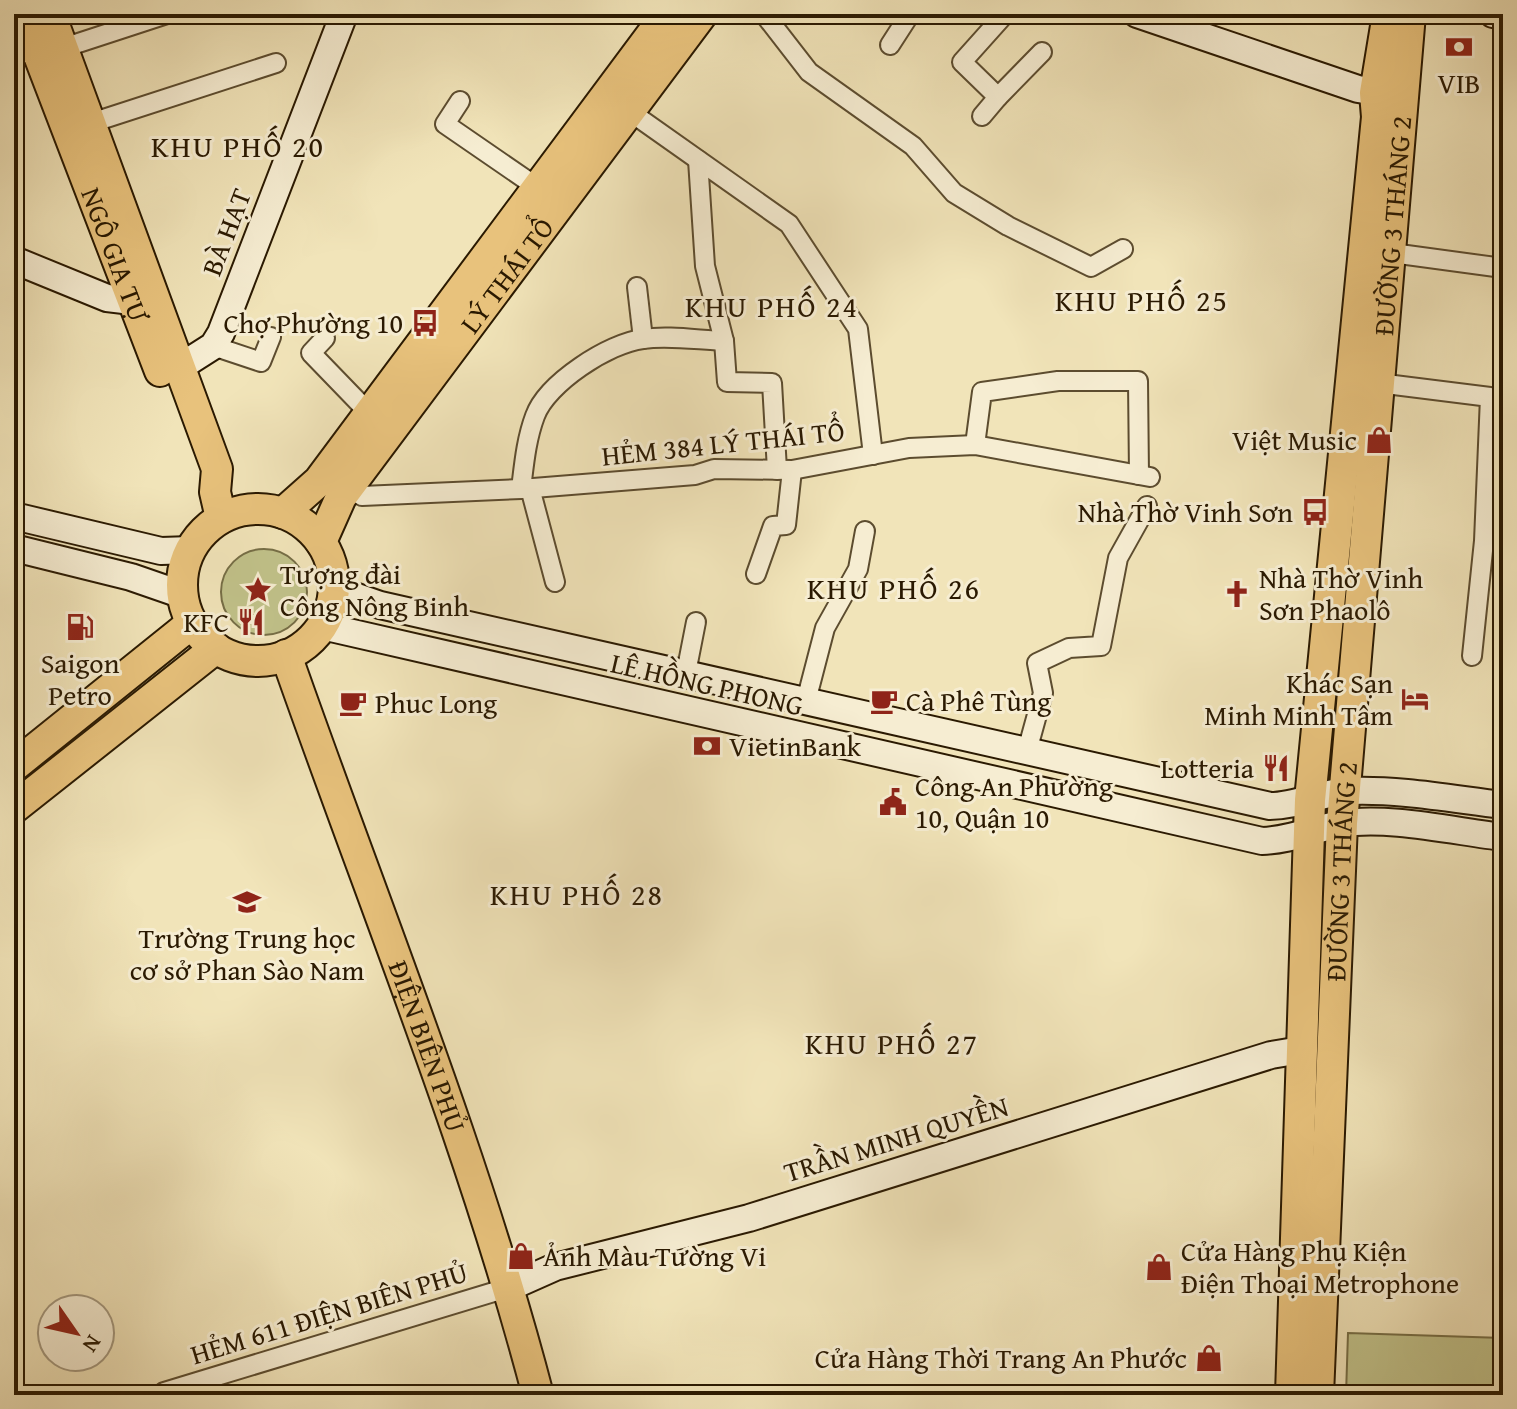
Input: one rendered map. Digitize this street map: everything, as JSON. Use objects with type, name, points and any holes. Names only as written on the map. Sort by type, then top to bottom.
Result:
[{"type":"main road","name":"NGÔ GIA TỰ","points":[[23,14],[200,475],[218,505]]},
{"type":"main road","name":"NGÔ GIA TỰ","points":[[38,51],[50,14]]},
{"type":"main road","name":"BÀ HẠT","points":[[213,346],[221,333],[344,14]]},
{"type":"main road","name":"LÝ THÁI TỔ","points":[[283,513],[319,481],[667,14]]},
{"type":"main road","name":"LÝ THÁI TỔ","points":[[321,542],[333,510],[349,487],[702,14]]},
{"type":"main road","points":[[1137,14],[1229,48],[1389,94]]},
{"type":"main road","points":[[1370,14],[1366,53],[1382,63]]},
{"type":"main road","name":"ĐƯỜNG 3 THÁNG 2","points":[[1318,1395],[1344,791],[1392,253],[1389,94],[1382,63],[1388,14]]},
{"type":"main road","name":"ĐƯỜNG 3 THÁNG 2","points":[[1291,1395],[1310,800],[1376,133],[1410,14]]},
{"type":"main road","points":[[1493,14],[1503,15]]},
{"type":"main road","name":"NGÔ GIA TỰ","points":[[38,51],[91,123],[217,469],[218,505]]},
{"type":"main road","points":[[14,260],[107,298],[132,301]]},
{"type":"main road","points":[[180,367],[213,346]]},
{"type":"main road","points":[[14,548],[131,577],[188,609],[216,648],[250,660],[286,655],[301,647],[322,626],[334,589],[333,572],[321,542],[310,529],[283,513],[218,505],[209,527],[191,550],[185,566],[188,609]]},
{"type":"main road","points":[[14,516],[161,551],[191,550]]},
{"type":"main road","name":"LÊ HỒNG PHONG","points":[[334,589],[380,605],[1270,806],[1344,791],[1380,791],[1503,805]]},
{"type":"main road","points":[[14,766],[188,609]]},
{"type":"main road","name":"LÊ HỒNG PHONG","points":[[322,626],[1262,841],[1307,835],[1342,823],[1376,822],[1503,837]]},
{"type":"main road","points":[[14,808],[216,648]]},
{"type":"main road","name":"ĐIỆN BIÊN PHỦ","points":[[286,655],[420,1024],[510,1287],[538,1395]]},
{"type":"main road","name":"TRẦN MINH QUYỀN","points":[[510,1287],[555,1267],[719,1226],[1271,1055],[1301,1050]]},
{"type":"street","points":[[38,51],[167,14]]},
{"type":"street","points":[[764,14],[809,72],[913,146],[954,193],[1008,226],[1091,267],[1123,249]]},
{"type":"street","points":[[890,45],[910,14]]},
{"type":"street","points":[[998,97],[962,62],[1005,14]]},
{"type":"street","points":[[982,116],[1042,52]]},
{"type":"street","points":[[91,123],[276,63]]},
{"type":"street","points":[[460,101],[445,124],[538,188]]},
{"type":"street","points":[[629,111],[789,224],[858,329],[873,455]]},
{"type":"street","points":[[698,160],[705,266],[724,341],[727,382],[772,383],[785,470],[786,525],[773,526],[756,574]]},
{"type":"street","points":[[1392,253],[1503,268]]},
{"type":"street","points":[[637,287],[643,339]]},
{"type":"street","points":[[213,346],[261,362],[271,337]]},
{"type":"street","points":[[325,338],[311,353],[370,414]]},
{"type":"street","points":[[555,582],[525,489],[536,413],[573,371],[610,350],[643,339],[724,341]]},
{"type":"street","name":"HẺM 384 LÝ THÁI TỔ","points":[[349,487],[362,496],[525,489],[695,475],[714,469],[785,470],[909,448],[975,445],[1145,476],[1138,381],[1058,381],[982,392],[975,445]]},
{"type":"street","points":[[1378,383],[1490,397],[1484,541],[1472,656]]},
{"type":"street","points":[[1027,751],[1043,693],[1037,663],[1069,648],[1101,646],[1118,558],[1147,506]]},
{"type":"street","points":[[806,701],[825,628],[858,569],[865,531]]},
{"type":"street","points":[[686,673],[696,622]]},
{"type":"street","name":"HẺM 611 ĐIỆN BIÊN PHỦ","points":[[164,1392],[510,1287]]},
{"type":"green space","points":[[264,549],[288,556],[300,568],[307,592],[300,616],[288,628],[264,635],[240,628],[228,616],[221,592],[228,568],[240,556]]},
{"type":"green space","points":[[1348,1333],[1503,1338],[1503,1395],[1346,1395]]},
{"type":"place","name":"VIB","points":[[1459,47]]},
{"type":"place","name":"Chợ Phường 10","points":[[425,323]]},
{"type":"place","name":"Việt Music","points":[[1379,440]]},
{"type":"place","name":"Nhà Thờ Vinh Sơn","points":[[1315,512]]},
{"type":"place","name":"Tượng đài Công Nông Binh","points":[[258,590]]},
{"type":"place","name":"Nhà Thờ Vinh Sơn Phaolô","points":[[1237,594]]},
{"type":"place","name":"KFC","points":[[251,622]]},
{"type":"place","name":"Saigon Petro","points":[[80,627]]},
{"type":"place","name":"Khác Sạn Minh Minh Tâm","points":[[1415,699]]},
{"type":"place","name":"Cà Phê Tùng","points":[[884,701]]},
{"type":"place","name":"Phuc Long","points":[[353,703]]},
{"type":"place","name":"VietinBank","points":[[707,746]]},
{"type":"place","name":"Lotteria","points":[[1276,768]]},
{"type":"place","name":"Công An Phường 10, Quận 10","points":[[893,802]]},
{"type":"place","name":"Trường Trung học cơ sở Phan Sào Nam","points":[[247,902]]},
{"type":"place","name":"Ảnh Màu Tường Vi","points":[[521,1256]]},
{"type":"place","name":"Cửa Hàng Phụ Kiện Điện Thoại Metrophone","points":[[1159,1267]]},
{"type":"place","name":"Cửa Hàng Thời Trang An Phước","points":[[1209,1358]]},
{"type":"district","name":"KHU PHỐ 20","points":[[238,147]]},
{"type":"district","name":"KHU PHỐ 25","points":[[1142,301]]},
{"type":"district","name":"KHU PHỐ 24","points":[[772,307]]},
{"type":"district","name":"KHU PHỐ 26","points":[[894,589]]},
{"type":"district","name":"KHU PHỐ 28","points":[[577,895]]},
{"type":"district","name":"KHU PHỐ 27","points":[[892,1044]]}]
